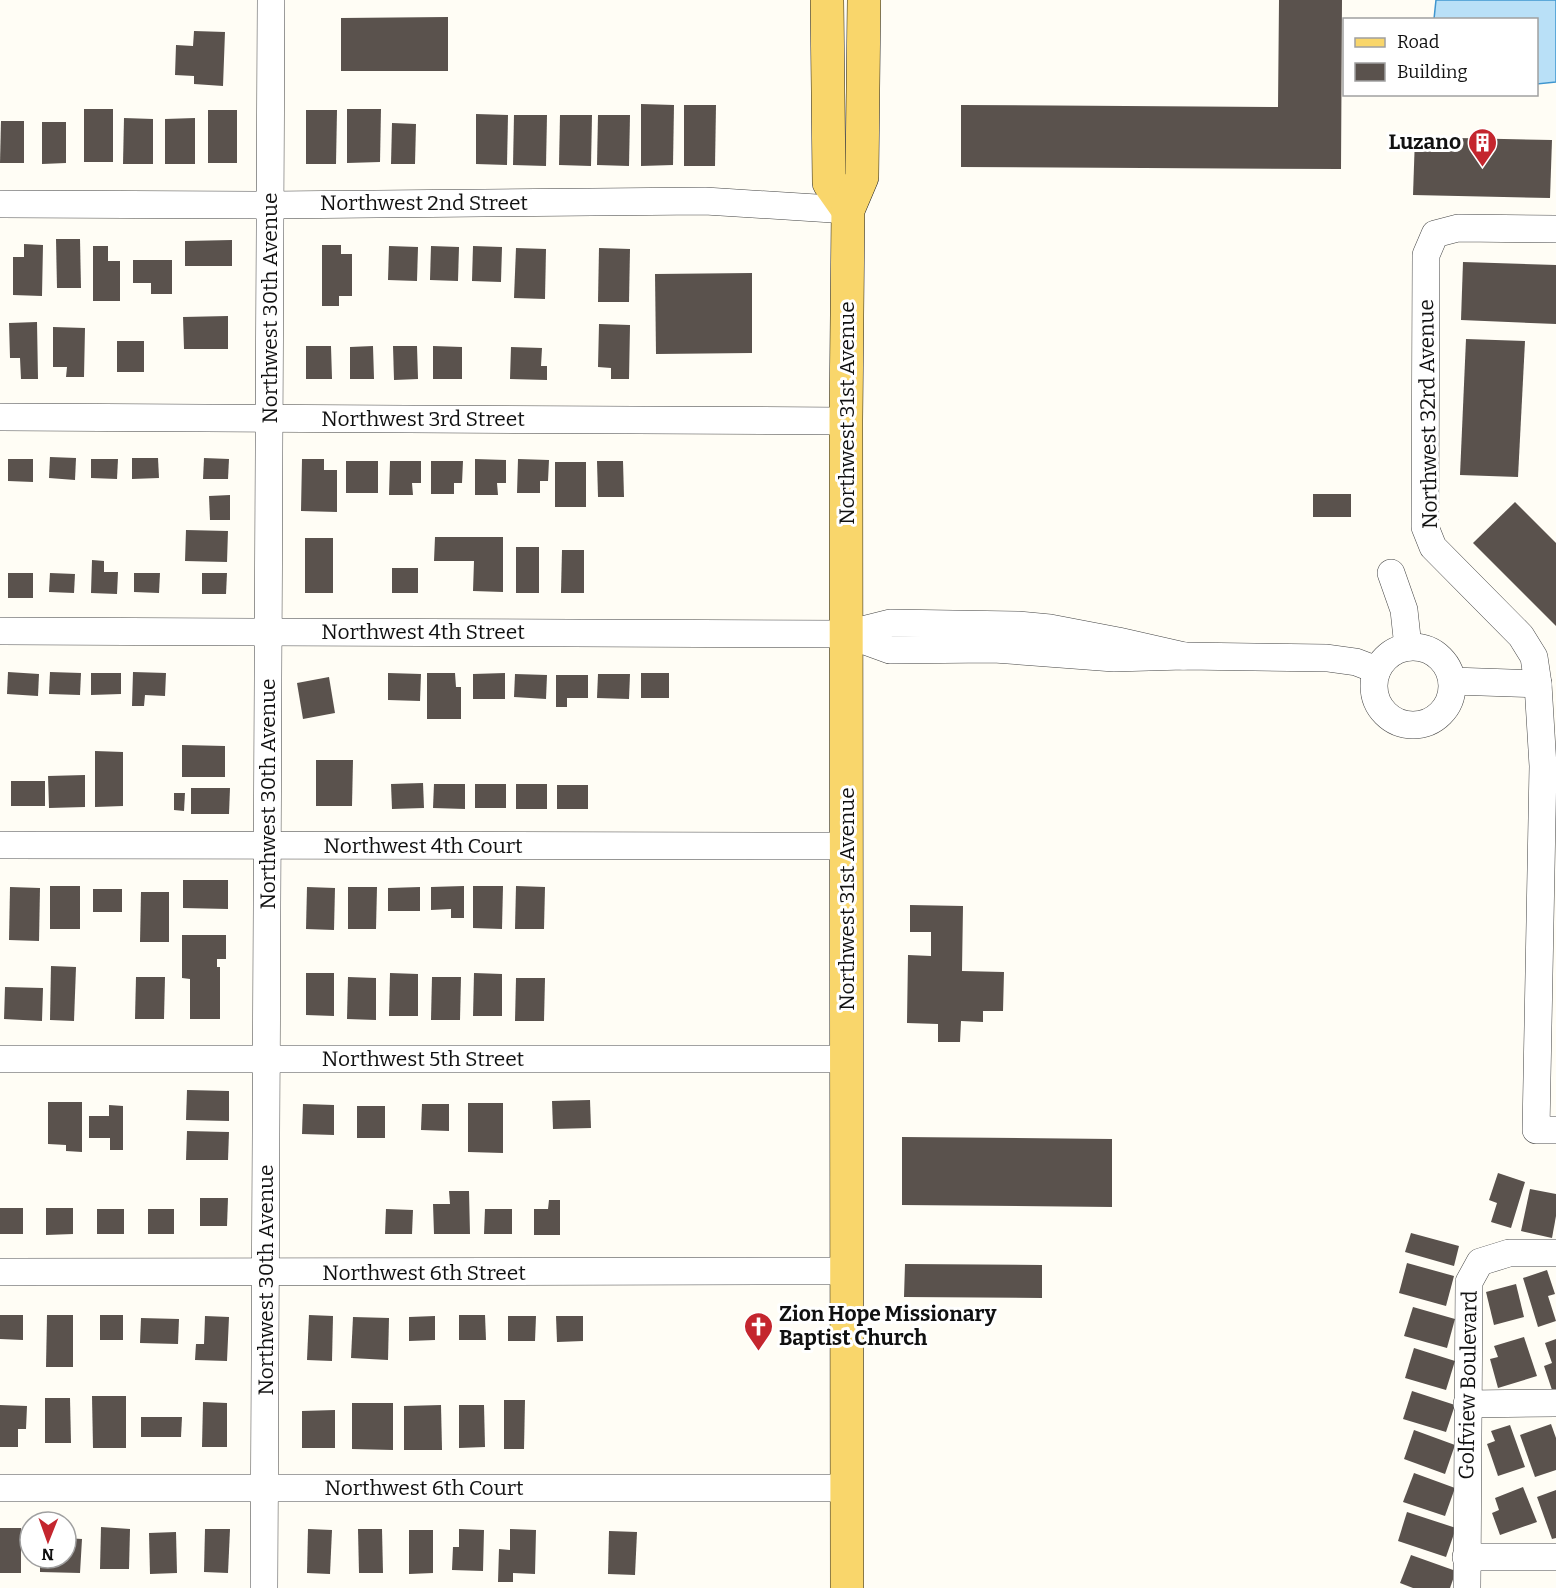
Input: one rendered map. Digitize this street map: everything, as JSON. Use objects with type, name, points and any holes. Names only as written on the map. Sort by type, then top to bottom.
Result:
[{"type":"main road","points":[[827,0],[829,183],[848,210]]},
{"type":"main road","name":"Northwest 31st Avenue","points":[[847,1588],[846,421],[848,210],[862,177],[864,0]]},
{"type":"street","name":"Northwest 30th Avenue","points":[[264,1588],[271,0]]},
{"type":"street","name":"Northwest 2nd Street","points":[[0,204],[270,205],[705,201],[848,210]]},
{"type":"street","name":"Northwest 32rd Avenue","points":[[1546,1130],[1549,766],[1538,684],[1534,657],[1521,636],[1433,547],[1425,526],[1426,255],[1436,234],[1458,228],[1556,229]]},
{"type":"street","name":"Northwest 3rd Street","points":[[0,417],[846,421]]},
{"type":"street","points":[[1391,573],[1404,610],[1408,647]]},
{"type":"street","name":"Northwest 4th Street","points":[[0,630],[846,634],[890,650],[993,649],[1114,658],[1184,656],[1341,659],[1377,670]]},
{"type":"street","points":[[1408,647],[1421,647],[1433,652],[1449,669],[1452,681],[1450,699],[1440,714],[1422,723],[1402,724],[1390,718],[1381,708],[1374,689],[1377,670],[1384,658],[1408,647]]},
{"type":"street","points":[[1452,681],[1538,684]]},
{"type":"street","name":"Northwest 4th Court","points":[[0,845],[847,846]]},
{"type":"street","name":"Northwest 5th Street","points":[[0,1059],[847,1059]]},
{"type":"street","name":"Golfview Boulevard","points":[[1467,1588],[1469,1282],[1480,1262],[1509,1253],[1556,1253]]},
{"type":"street","name":"Northwest 6th Street","points":[[0,1272],[847,1271]]},
{"type":"street","points":[[1467,1404],[1556,1403]]},
{"type":"street","name":"Northwest 6th Court","points":[[0,1488],[847,1488]]},
{"type":"street","points":[[1466,1557],[1556,1557]]},
{"type":"water","points":[[1436,0],[1556,0],[1556,82],[1538,84],[1538,18],[1434,18]]},
{"type":"building","points":[[1279,0],[1342,0],[1341,169],[961,167],[961,105],[1278,107]]},
{"type":"building","points":[[448,17],[448,71],[341,71],[341,18]]},
{"type":"building","points":[[194,31],[225,32],[223,86],[194,84],[194,76],[175,75],[176,45],[193,46]]},
{"type":"building","points":[[641,104],[674,105],[673,165],[641,166]]},
{"type":"building","points":[[684,105],[716,105],[715,166],[684,166]]},
{"type":"building","points":[[84,109],[113,109],[113,162],[84,162]]},
{"type":"building","points":[[347,109],[381,109],[380,162],[347,163]]},
{"type":"building","points":[[208,110],[237,110],[237,163],[208,163]]},
{"type":"building","points":[[306,110],[337,110],[336,164],[306,164]]},
{"type":"building","points":[[476,114],[508,115],[507,165],[476,164]]},
{"type":"building","points":[[514,115],[547,115],[546,166],[513,165]]},
{"type":"building","points":[[560,115],[592,115],[591,166],[559,165]]},
{"type":"building","points":[[598,115],[630,115],[629,166],[597,165]]},
{"type":"building","points":[[124,118],[153,119],[153,164],[123,164]]},
{"type":"building","points":[[195,118],[195,164],[165,164],[165,119]]},
{"type":"building","points":[[1,121],[24,121],[24,163],[0,163]]},
{"type":"building","points":[[42,122],[66,122],[66,163],[42,164]]},
{"type":"building","points":[[392,123],[416,124],[415,164],[391,164]]},
{"type":"building","name":"Luzano","points":[[1415,137],[1552,140],[1550,198],[1413,195]]},
{"type":"building","points":[[56,239],[80,239],[81,288],[57,288]]},
{"type":"building","points":[[232,240],[232,266],[185,266],[185,241]]},
{"type":"building","points":[[24,244],[43,245],[42,296],[13,295],[13,257],[24,257]]},
{"type":"building","points":[[322,245],[341,245],[341,254],[352,254],[352,296],[339,296],[339,306],[322,306]]},
{"type":"building","points":[[93,246],[108,246],[108,261],[120,261],[120,301],[93,301]]},
{"type":"building","points":[[389,246],[418,247],[417,281],[388,280]]},
{"type":"building","points":[[431,246],[459,247],[458,281],[430,280]]},
{"type":"building","points":[[473,246],[502,247],[501,282],[472,281]]},
{"type":"building","points":[[516,248],[546,249],[545,299],[514,298]]},
{"type":"building","points":[[599,248],[630,249],[629,302],[598,302]]},
{"type":"building","points":[[133,260],[172,260],[172,294],[151,294],[151,283],[133,283]]},
{"type":"building","points":[[1463,262],[1556,265],[1556,324],[1461,320]]},
{"type":"building","points":[[752,273],[752,353],[656,354],[655,274]]},
{"type":"building","points":[[228,316],[228,349],[184,349],[183,317]]},
{"type":"building","points":[[37,322],[38,379],[21,379],[20,358],[10,358],[9,323]]},
{"type":"building","points":[[599,324],[630,325],[629,379],[611,379],[611,368],[598,367]]},
{"type":"building","points":[[53,327],[85,328],[84,377],[66,377],[67,367],[53,367]]},
{"type":"building","points":[[1466,339],[1525,341],[1518,477],[1460,475]]},
{"type":"building","points":[[117,341],[144,341],[144,372],[117,372]]},
{"type":"building","points":[[306,346],[331,346],[332,379],[306,379]]},
{"type":"building","points":[[373,346],[374,379],[350,379],[350,347]]},
{"type":"building","points":[[393,346],[417,346],[418,379],[394,380]]},
{"type":"building","points":[[433,346],[462,347],[462,379],[433,379]]},
{"type":"building","points":[[511,347],[542,348],[541,366],[547,366],[547,380],[510,379]]},
{"type":"building","points":[[50,457],[76,458],[75,480],[49,478]]},
{"type":"building","points":[[132,458],[158,458],[159,478],[132,479]]},
{"type":"building","points":[[204,458],[229,459],[228,479],[203,479]]},
{"type":"building","points":[[8,459],[33,459],[33,482],[8,481]]},
{"type":"building","points":[[91,459],[118,459],[117,479],[91,478]]},
{"type":"building","points":[[302,459],[324,459],[324,470],[337,470],[337,512],[301,511]]},
{"type":"building","points":[[475,459],[506,460],[506,483],[497,483],[498,495],[475,495]]},
{"type":"building","points":[[518,459],[549,460],[548,481],[540,481],[540,493],[517,493]]},
{"type":"building","points":[[346,461],[378,461],[378,493],[346,493]]},
{"type":"building","points":[[390,461],[421,461],[421,483],[412,483],[413,495],[389,495]]},
{"type":"building","points":[[431,461],[463,461],[462,483],[454,483],[454,494],[431,494]]},
{"type":"building","points":[[597,461],[623,461],[624,497],[598,497]]},
{"type":"building","points":[[555,462],[586,462],[586,507],[555,507]]},
{"type":"building","points":[[1313,494],[1351,494],[1351,517],[1313,517]]},
{"type":"building","points":[[230,495],[230,520],[210,520],[209,496]]},
{"type":"building","points":[[1515,502],[1556,543],[1556,626],[1473,543]]},
{"type":"building","points":[[186,530],[228,531],[227,562],[185,561]]},
{"type":"building","points":[[435,537],[503,537],[503,592],[473,591],[474,561],[434,561]]},
{"type":"building","points":[[305,538],[333,538],[333,593],[305,593]]},
{"type":"building","points":[[516,547],[539,547],[539,593],[516,593]]},
{"type":"building","points":[[562,550],[584,550],[584,593],[561,593]]},
{"type":"building","points":[[92,560],[104,561],[104,572],[118,572],[117,594],[91,593]]},
{"type":"building","points":[[392,568],[418,568],[418,593],[392,593]]},
{"type":"building","points":[[8,573],[33,573],[33,598],[8,598]]},
{"type":"building","points":[[50,573],[75,574],[74,593],[49,592]]},
{"type":"building","points":[[134,573],[160,573],[159,593],[134,592]]},
{"type":"building","points":[[202,573],[227,573],[226,594],[202,594]]},
{"type":"building","points":[[8,672],[39,674],[38,696],[7,694]]},
{"type":"building","points":[[50,672],[81,673],[80,695],[49,694]]},
{"type":"building","points":[[133,672],[166,673],[165,696],[145,695],[144,706],[132,706]]},
{"type":"building","points":[[91,673],[121,673],[121,694],[91,695]]},
{"type":"building","points":[[388,673],[421,674],[420,701],[388,700]]},
{"type":"building","points":[[427,673],[455,673],[456,687],[461,687],[461,719],[427,719]]},
{"type":"building","points":[[505,673],[505,699],[473,699],[473,674]]},
{"type":"building","points":[[641,673],[669,673],[669,698],[641,698]]},
{"type":"building","points":[[515,674],[547,675],[546,699],[514,697]]},
{"type":"building","points":[[598,674],[630,674],[629,699],[597,698]]},
{"type":"building","points":[[556,675],[588,675],[588,698],[567,698],[567,707],[556,707]]},
{"type":"building","points":[[329,677],[335,713],[303,719],[297,683]]},
{"type":"building","points":[[182,745],[225,746],[225,777],[182,777]]},
{"type":"building","points":[[95,751],[123,752],[123,806],[95,807]]},
{"type":"building","points":[[316,760],[353,760],[352,806],[316,806]]},
{"type":"building","points":[[85,775],[85,807],[49,808],[48,776]]},
{"type":"building","points":[[11,781],[45,781],[45,806],[11,806]]},
{"type":"building","points":[[423,783],[424,808],[392,809],[391,784]]},
{"type":"building","points":[[434,784],[465,784],[465,809],[433,808]]},
{"type":"building","points":[[475,784],[506,784],[506,808],[475,808]]},
{"type":"building","points":[[516,784],[547,784],[547,809],[516,809]]},
{"type":"building","points":[[557,785],[588,785],[588,809],[557,809]]},
{"type":"building","points":[[191,788],[230,788],[229,814],[191,814]]},
{"type":"building","points":[[174,793],[185,793],[184,811],[174,810]]},
{"type":"building","points":[[183,880],[228,880],[228,909],[183,908]]},
{"type":"building","points":[[50,886],[80,886],[80,929],[50,929]]},
{"type":"building","points":[[464,886],[464,918],[451,918],[451,909],[431,910],[431,887]]},
{"type":"building","points":[[473,886],[503,886],[502,929],[473,928]]},
{"type":"building","points":[[516,886],[545,887],[544,929],[515,929]]},
{"type":"building","points":[[10,887],[40,888],[39,941],[9,940]]},
{"type":"building","points":[[307,887],[335,888],[334,930],[306,929]]},
{"type":"building","points":[[348,887],[377,887],[376,929],[348,929]]},
{"type":"building","points":[[420,887],[420,911],[388,911],[388,888]]},
{"type":"building","points":[[93,889],[122,889],[122,912],[93,912]]},
{"type":"building","points":[[141,892],[169,892],[169,942],[140,942]]},
{"type":"building","points":[[910,905],[963,906],[962,971],[1004,972],[1003,1011],[983,1011],[983,1022],[961,1021],[960,1042],[938,1042],[938,1024],[907,1023],[908,955],[931,956],[931,932],[910,932]]},
{"type":"building","points":[[182,935],[226,935],[226,959],[217,959],[217,967],[220,967],[220,1019],[190,1019],[190,979],[182,978]]},
{"type":"building","points":[[51,966],[76,967],[74,1021],[50,1020]]},
{"type":"building","points":[[306,973],[334,973],[334,1016],[306,1015]]},
{"type":"building","points":[[390,973],[418,974],[418,1016],[389,1016]]},
{"type":"building","points":[[474,973],[502,974],[502,1016],[473,1016]]},
{"type":"building","points":[[136,977],[165,977],[164,1019],[135,1019]]},
{"type":"building","points":[[348,977],[376,978],[376,1020],[347,1019]]},
{"type":"building","points":[[432,977],[461,977],[460,1020],[431,1020]]},
{"type":"building","points":[[516,978],[545,978],[544,1021],[515,1021]]},
{"type":"building","points":[[5,987],[43,988],[42,1021],[4,1019]]},
{"type":"building","points":[[187,1090],[229,1091],[229,1121],[186,1120]]},
{"type":"building","points":[[590,1100],[591,1128],[553,1129],[552,1101]]},
{"type":"building","points":[[48,1102],[82,1102],[82,1152],[66,1151],[66,1145],[48,1144]]},
{"type":"building","points":[[468,1103],[503,1103],[503,1153],[468,1152]]},
{"type":"building","points":[[303,1104],[334,1105],[334,1135],[302,1134]]},
{"type":"building","points":[[422,1104],[449,1104],[449,1131],[421,1130]]},
{"type":"building","points":[[109,1105],[123,1106],[123,1150],[110,1150],[110,1138],[89,1138],[89,1116],[109,1116]]},
{"type":"building","points":[[357,1106],[385,1106],[385,1138],[357,1138]]},
{"type":"building","points":[[187,1131],[229,1132],[228,1160],[186,1160]]},
{"type":"building","points":[[902,1137],[1112,1139],[1112,1207],[902,1205]]},
{"type":"building","points":[[1498,1173],[1525,1182],[1511,1228],[1491,1222],[1497,1203],[1489,1200]]},
{"type":"building","points":[[1530,1189],[1556,1194],[1556,1216],[1552,1238],[1521,1231]]},
{"type":"building","points":[[449,1191],[469,1191],[470,1234],[434,1234],[433,1204],[450,1204]]},
{"type":"building","points":[[200,1198],[228,1198],[227,1226],[200,1226]]},
{"type":"building","points":[[549,1200],[560,1200],[560,1235],[534,1235],[534,1209],[548,1209]]},
{"type":"building","points":[[0,1208],[23,1208],[23,1234],[0,1234]]},
{"type":"building","points":[[46,1208],[73,1208],[73,1234],[46,1235]]},
{"type":"building","points":[[97,1209],[124,1209],[124,1234],[97,1234]]},
{"type":"building","points":[[148,1209],[174,1209],[174,1234],[148,1234]]},
{"type":"building","points":[[386,1209],[413,1210],[412,1234],[385,1234]]},
{"type":"building","points":[[485,1209],[512,1209],[512,1234],[484,1234]]},
{"type":"building","points":[[1411,1233],[1459,1246],[1454,1266],[1405,1252]]},
{"type":"building","points":[[1407,1263],[1454,1276],[1446,1306],[1399,1293]]},
{"type":"building","points":[[905,1264],[1042,1265],[1042,1298],[904,1297]]},
{"type":"building","points":[[1547,1270],[1555,1294],[1548,1296],[1556,1321],[1538,1327],[1523,1278]]},
{"type":"building","points":[[1516,1284],[1524,1317],[1494,1325],[1486,1292]]},
{"type":"building","points":[[1413,1307],[1455,1319],[1447,1348],[1404,1336]]},
{"type":"building","points":[[0,1315],[23,1315],[23,1340],[0,1339]]},
{"type":"building","points":[[47,1315],[73,1315],[73,1367],[46,1367]]},
{"type":"building","points":[[100,1315],[123,1315],[123,1340],[100,1340]]},
{"type":"building","points":[[309,1315],[333,1316],[332,1361],[307,1360]]},
{"type":"building","points":[[459,1315],[485,1315],[486,1340],[459,1340]]},
{"type":"building","points":[[205,1316],[229,1317],[227,1361],[195,1360],[196,1344],[204,1344]]},
{"type":"building","points":[[435,1316],[435,1340],[409,1341],[409,1317]]},
{"type":"building","points":[[508,1316],[536,1316],[535,1341],[508,1341]]},
{"type":"building","points":[[556,1316],[583,1316],[583,1341],[557,1342]]},
{"type":"building","points":[[353,1317],[389,1318],[388,1360],[351,1358]]},
{"type":"building","points":[[141,1318],[179,1319],[178,1344],[140,1343]]},
{"type":"building","points":[[1524,1337],[1537,1376],[1498,1388],[1490,1359],[1498,1357],[1494,1346]]},
{"type":"building","points":[[1556,1339],[1556,1389],[1552,1390],[1544,1366],[1552,1363],[1545,1343]]},
{"type":"building","points":[[1414,1348],[1455,1361],[1446,1390],[1405,1378]]},
{"type":"building","points":[[1412,1391],[1455,1405],[1446,1432],[1403,1419]]},
{"type":"building","points":[[92,1396],[126,1396],[126,1448],[93,1448]]},
{"type":"building","points":[[45,1398],[70,1398],[71,1443],[45,1443]]},
{"type":"building","points":[[504,1400],[525,1400],[524,1449],[504,1449]]},
{"type":"building","points":[[203,1402],[227,1403],[227,1447],[202,1447]]},
{"type":"building","points":[[352,1403],[393,1403],[393,1450],[352,1449]]},
{"type":"building","points":[[0,1405],[27,1406],[26,1429],[18,1429],[18,1447],[0,1447]]},
{"type":"building","points":[[441,1405],[442,1450],[404,1450],[404,1406]]},
{"type":"building","points":[[459,1405],[484,1405],[485,1447],[459,1448]]},
{"type":"building","points":[[335,1410],[335,1448],[302,1448],[302,1411]]},
{"type":"building","points":[[141,1417],[182,1417],[181,1437],[141,1437]]},
{"type":"building","points":[[1551,1424],[1556,1438],[1556,1470],[1535,1477],[1520,1435]]},
{"type":"building","points":[[1510,1425],[1525,1467],[1498,1476],[1487,1444],[1495,1441],[1491,1431]]},
{"type":"building","points":[[1414,1430],[1455,1445],[1445,1474],[1404,1459]]},
{"type":"building","points":[[1414,1473],[1455,1488],[1445,1516],[1403,1502]]},
{"type":"building","points":[[1523,1487],[1537,1522],[1500,1535],[1492,1513],[1499,1510],[1495,1498]]},
{"type":"building","points":[[1556,1490],[1556,1538],[1552,1539],[1537,1497]]},
{"type":"building","points":[[1407,1512],[1456,1528],[1446,1557],[1398,1541]]},
{"type":"building","points":[[101,1527],[130,1529],[129,1569],[100,1569]]},
{"type":"building","points":[[0,1528],[18,1528],[18,1570],[21,1570],[21,1573],[0,1573]]},
{"type":"building","points":[[205,1529],[230,1529],[228,1573],[204,1572]]},
{"type":"building","points":[[308,1529],[332,1530],[330,1574],[307,1573]]},
{"type":"building","points":[[358,1529],[382,1529],[383,1573],[359,1573]]},
{"type":"building","points":[[459,1529],[484,1530],[483,1571],[452,1570],[453,1547],[459,1547]]},
{"type":"building","points":[[510,1529],[536,1530],[535,1574],[513,1573],[513,1582],[498,1582],[499,1549],[510,1550]]},
{"type":"building","points":[[409,1530],[433,1530],[433,1573],[409,1574]]},
{"type":"building","points":[[609,1531],[637,1532],[635,1575],[608,1574]]},
{"type":"building","points":[[176,1532],[177,1573],[150,1574],[149,1533]]},
{"type":"building","points":[[78,1539],[82,1539],[80,1573],[40,1572],[40,1570],[78,1570]]},
{"type":"building","points":[[1411,1555],[1456,1571],[1450,1588],[1413,1588],[1400,1583]]},
{"type":"place","name":"Luzano","points":[[1482,168]]},
{"type":"place","name":"Zion Hope Missionary Baptist Church","points":[[758,1352]]}]
